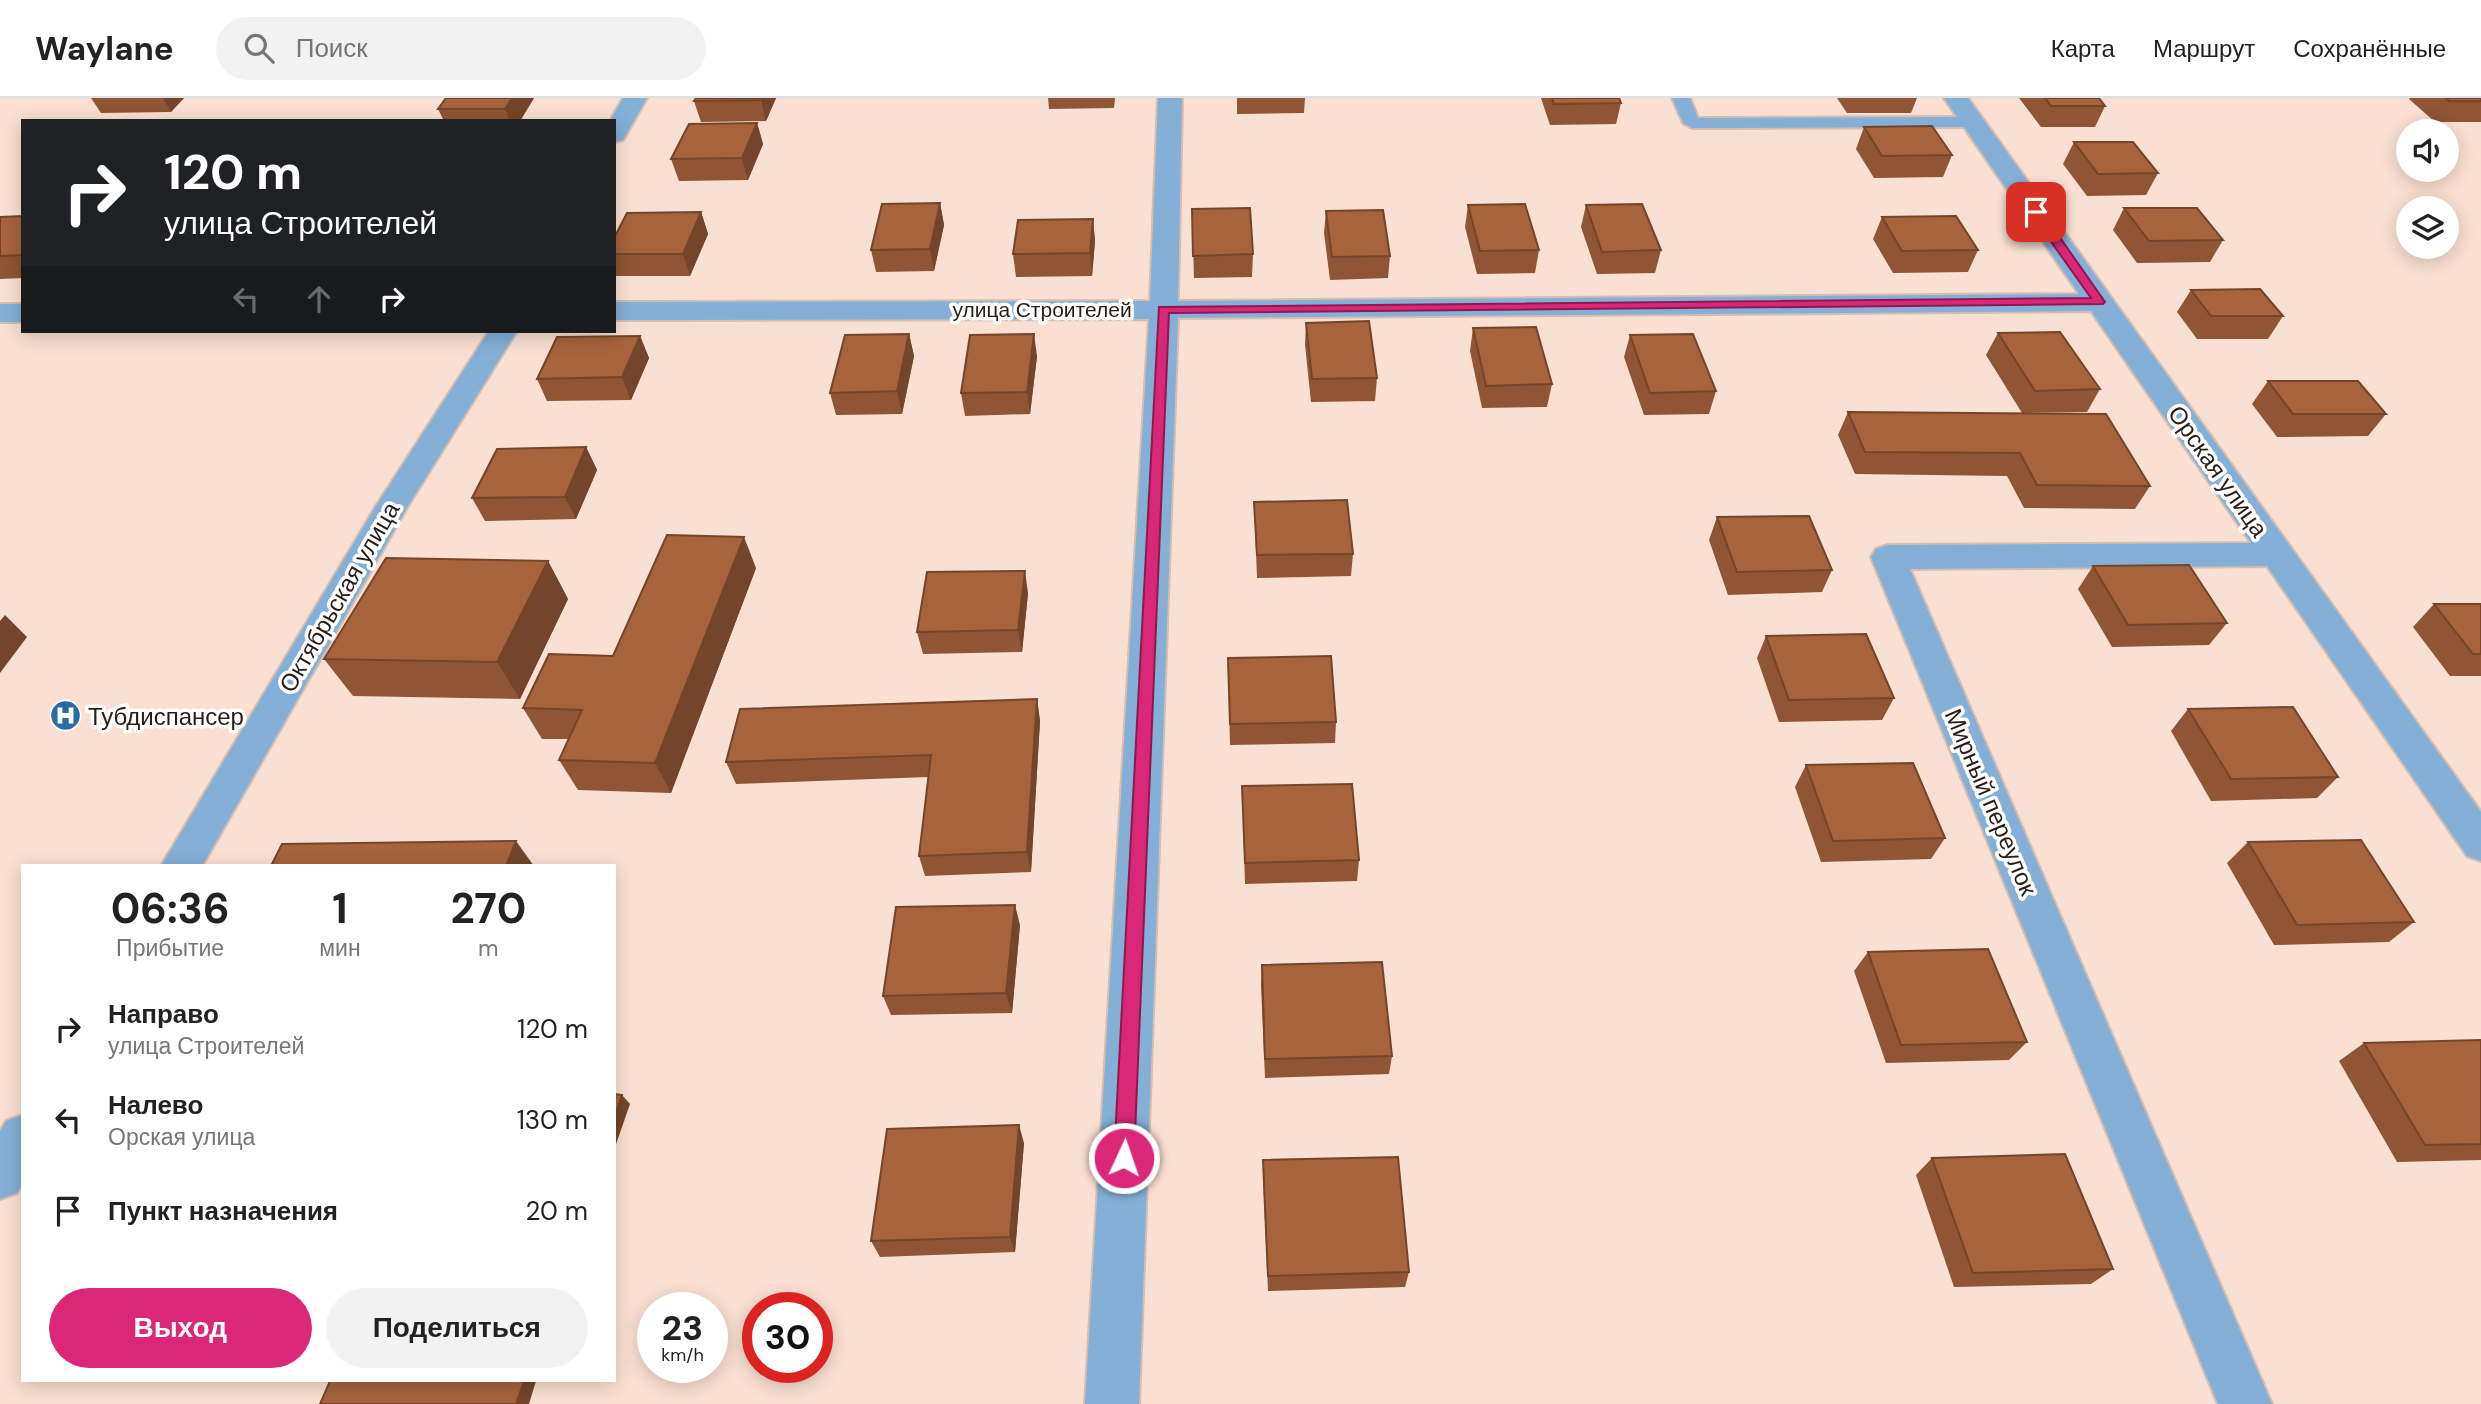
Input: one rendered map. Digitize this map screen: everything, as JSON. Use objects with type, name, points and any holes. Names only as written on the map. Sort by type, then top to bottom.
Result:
[{"type":"street","points":[[616,131],[635,98]]},
{"type":"street","points":[[1112,1404],[1164,310],[1170,98]]},
{"type":"street","name":"Орская улица","points":[[1964,110],[2481,844]]},
{"type":"street","name":"улица Строителей","points":[[616,311],[1164,310],[2099,302]]},
{"type":"street","points":[[0,313],[21,313]]},
{"type":"street","name":"Октябрьская улица","points":[[182,864],[392,506],[502,333]]},
{"type":"street","name":"Мирный переулок","points":[[2245,1404],[1888,557],[2276,554]]},
{"type":"street","points":[[0,1176],[21,1141]]},
{"type":"lane","points":[[1681,98],[1692,122],[1964,110]]},
{"type":"building","points":[[446,98],[512,98],[505,109],[438,109]]},
{"type":"building","points":[[696,98],[762,98],[694,101]]},
{"type":"building","points":[[1552,98],[1619,98],[1621,103],[1554,104]]},
{"type":"building","points":[[2045,98],[2099,98],[2105,106],[2051,106]]},
{"type":"building","points":[[2446,98],[2481,98],[2481,101],[2449,101]]},
{"type":"building","points":[[757,123],[742,158],[671,159],[689,124]]},
{"type":"building","points":[[1932,126],[1952,155],[1882,156],[1864,127]]},
{"type":"building","points":[[2074,142],[2133,142],[2158,173],[2098,174]]},
{"type":"building","points":[[940,203],[930,249],[871,250],[882,204]]},
{"type":"building","points":[[1525,204],[1539,250],[1480,251],[1468,205]]},
{"type":"building","points":[[1642,204],[1661,250],[1602,252],[1586,205]]},
{"type":"building","points":[[1250,208],[1253,254],[1193,256],[1192,209]]},
{"type":"building","points":[[2124,208],[2197,208],[2223,240],[2149,241]]},
{"type":"building","points":[[1383,210],[1390,256],[1332,257],[1326,211]]},
{"type":"building","points":[[701,212],[683,254],[616,254],[616,234],[627,213]]},
{"type":"building","points":[[21,216],[21,255],[0,256],[0,217]]},
{"type":"building","points":[[1956,216],[1978,250],[1902,251],[1882,217]]},
{"type":"building","points":[[1093,219],[1090,253],[1013,254],[1018,220]]},
{"type":"building","points":[[2260,289],[2283,316],[2211,316],[2191,290]]},
{"type":"building","points":[[1369,321],[1377,378],[1312,379],[1306,323]]},
{"type":"building","points":[[1536,327],[1552,384],[1486,386],[1473,328]]},
{"type":"building","points":[[2060,332],[2100,389],[2035,391],[1998,333]]},
{"type":"building","points":[[909,334],[897,391],[830,393],[845,335]]},
{"type":"building","points":[[1034,334],[1027,392],[961,393],[970,335]]},
{"type":"building","points":[[1693,334],[1716,391],[1650,393],[1630,335]]},
{"type":"building","points":[[640,336],[622,377],[537,379],[557,337]]},
{"type":"building","points":[[2268,381],[2358,381],[2386,414],[2293,414]]},
{"type":"building","points":[[1848,412],[2106,414],[2150,486],[2037,485],[2020,453],[1865,452]]},
{"type":"building","points":[[586,447],[565,497],[472,498],[497,449]]},
{"type":"building","points":[[1347,500],[1353,554],[1257,555],[1254,502]]},
{"type":"building","points":[[1809,516],[1832,570],[1737,572],[1717,517]]},
{"type":"building","points":[[667,535],[744,537],[655,763],[559,760],[582,710],[523,708],[549,654],[613,656]]},
{"type":"building","points":[[386,558],[548,561],[497,662],[324,659]]},
{"type":"building","points":[[2189,565],[2227,623],[2128,625],[2093,566]]},
{"type":"building","points":[[1025,571],[1018,630],[917,632],[927,572]]},
{"type":"building","points":[[2434,604],[2481,604],[2481,654],[2473,654]]},
{"type":"building","points":[[1866,634],[1894,698],[1789,700],[1766,636]]},
{"type":"building","points":[[1331,656],[1336,722],[1230,724],[1228,658]]},
{"type":"building","points":[[1037,699],[1027,852],[919,856],[931,755],[726,762],[740,709]]},
{"type":"building","points":[[2293,707],[2338,777],[2231,779],[2188,709]]},
{"type":"building","points":[[1913,763],[1945,838],[1833,841],[1806,765]]},
{"type":"building","points":[[1352,784],[1359,860],[1245,863],[1242,786]]},
{"type":"building","points":[[2361,840],[2414,922],[2297,925],[2248,842]]},
{"type":"building","points":[[516,841],[507,864],[272,864],[282,844]]},
{"type":"building","points":[[1015,905],[1006,993],[883,996],[896,907]]},
{"type":"building","points":[[1988,949],[2027,1042],[1901,1045],[1868,952]]},
{"type":"building","points":[[1382,962],[1392,1056],[1265,1059],[1262,965]]},
{"type":"building","points":[[2481,1040],[2481,1144],[2425,1145],[2364,1043]]},
{"type":"building","points":[[616,1094],[622,1095],[616,1112]]},
{"type":"building","points":[[1019,1125],[1010,1237],[871,1241],[887,1129]]},
{"type":"building","points":[[2065,1154],[2113,1269],[1973,1273],[1932,1158]]},
{"type":"building","points":[[1398,1157],[1409,1272],[1268,1276],[1263,1160]]},
{"type":"building","points":[[330,1382],[524,1382],[516,1404],[320,1404]]},
{"type":"place","name":"Тубдиспансер","points":[[65,716]]},
{"type":"route","points":[[1124,1158],[1164,310],[2099,302],[2036,212]]}]
